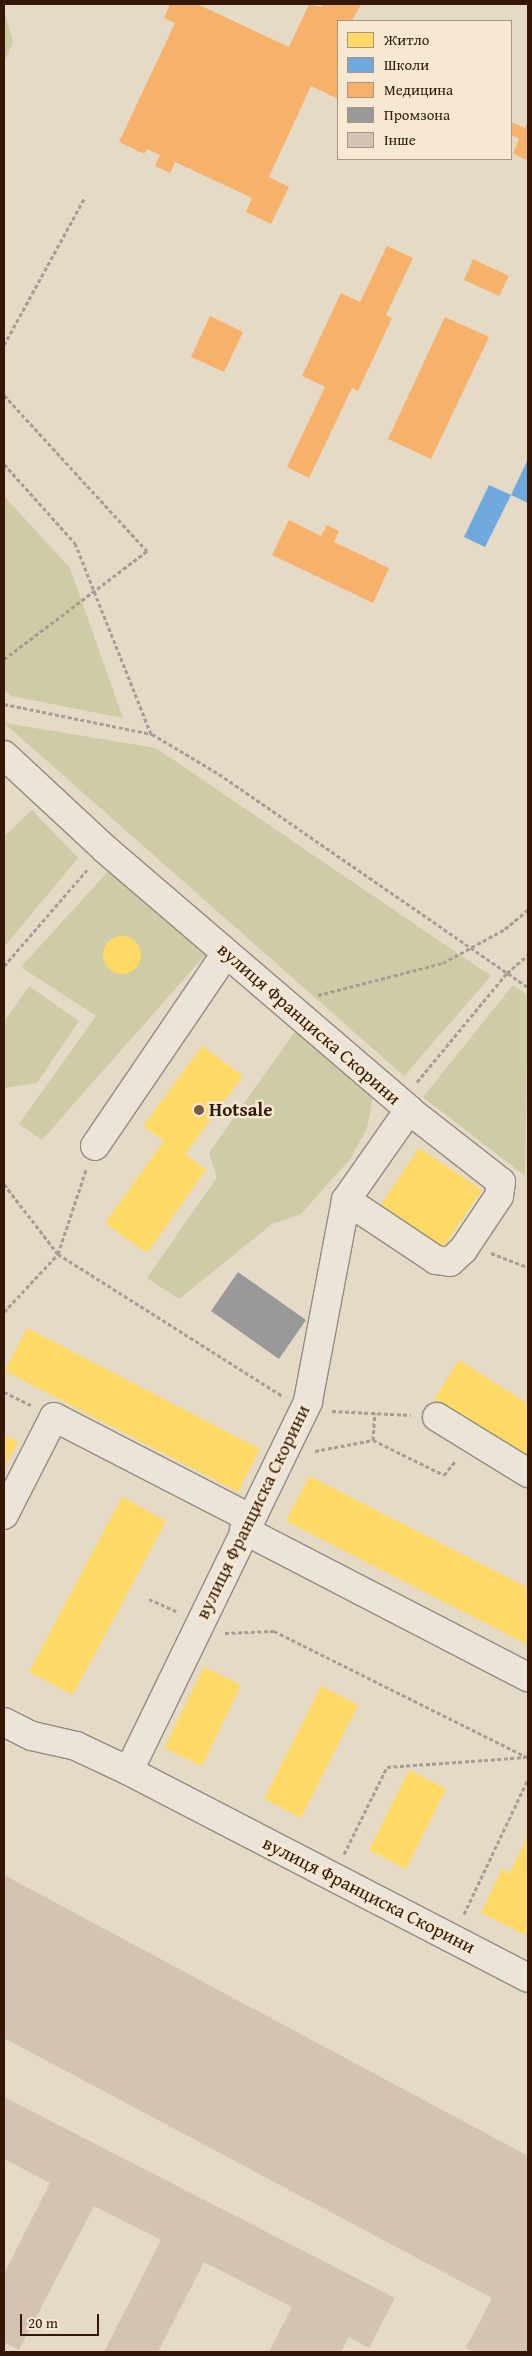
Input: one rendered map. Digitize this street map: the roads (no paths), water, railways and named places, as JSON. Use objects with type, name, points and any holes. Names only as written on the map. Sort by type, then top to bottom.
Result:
[{"type":"street","name":"вулиця Франциска Скорини","points":[[4,755],[105,849],[405,1106],[346,1200],[304,1410],[247,1524],[129,1771]]},
{"type":"street","points":[[94,1146],[226,953]]},
{"type":"street","points":[[346,1200],[436,1260],[450,1262],[468,1244],[499,1196],[501,1182],[405,1106]]},
{"type":"street","points":[[4,1516],[54,1417],[528,1677]]},
{"type":"street","points":[[437,1417],[528,1473]]},
{"type":"street","name":"вулиця Франциска Скорини","points":[[4,1722],[32,1736],[76,1746],[129,1771],[528,1978]]},
{"type":"place","name":"Hotsale","points":[[199,1110]]}]
